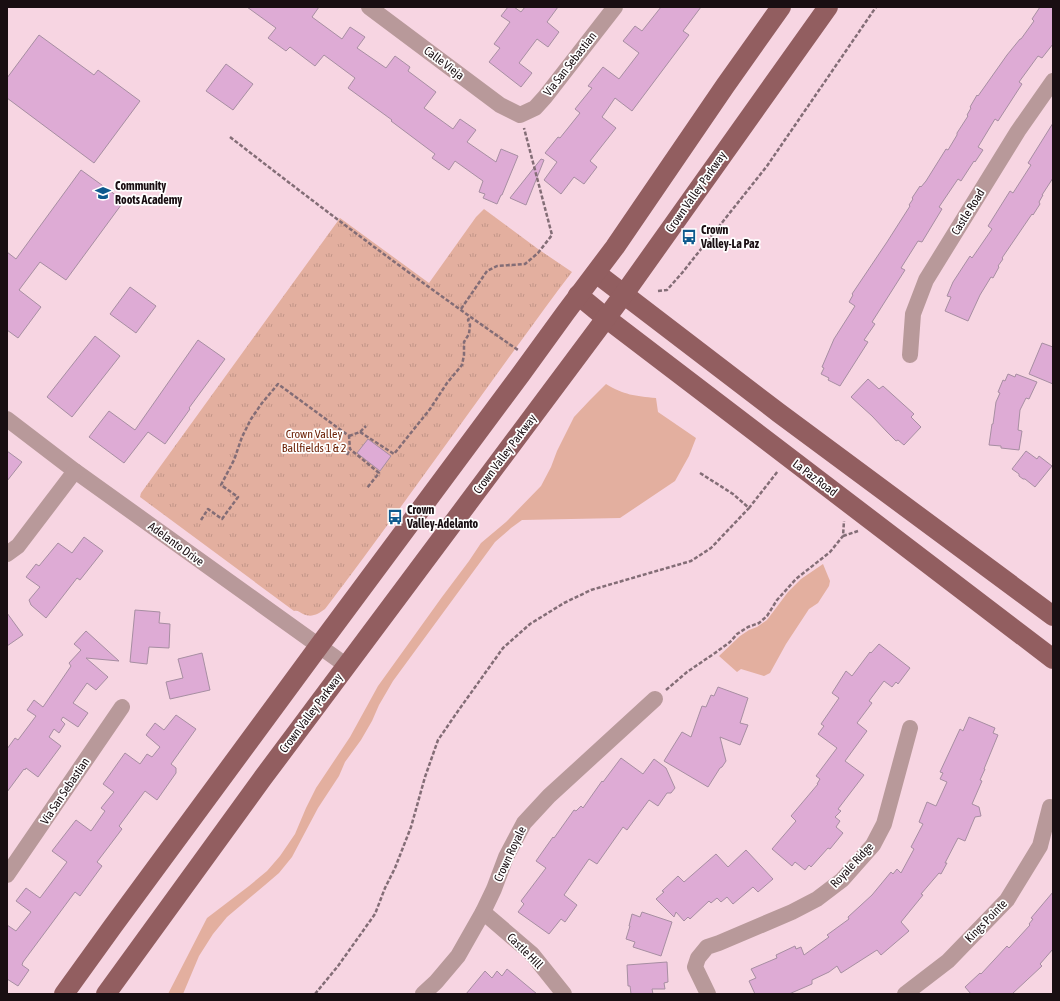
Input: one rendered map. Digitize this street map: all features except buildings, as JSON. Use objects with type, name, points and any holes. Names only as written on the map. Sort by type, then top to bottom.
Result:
[{"type":"main road","points":[[64,994],[319,646],[615,247],[781,7]]},
{"type":"main road","name":"Crown Valley Parkway","points":[[106,994],[262,779],[624,294],[828,7]]},
{"type":"main road","points":[[596,273],[779,413],[1053,616]]},
{"type":"main road","name":"La Paz Road","points":[[578,295],[606,318],[1053,659]]},
{"type":"street","name":"Calle Vieja","points":[[369,7],[500,105],[520,115]]},
{"type":"street","name":"Via San Sebastian","points":[[520,115],[535,108],[545,97],[615,7]]},
{"type":"street","name":"Castle Road","points":[[910,355],[913,314],[926,280],[1018,131],[1053,81]]},
{"type":"street","name":"Adelanto Drive","points":[[7,419],[75,471],[347,666]]},
{"type":"street","points":[[7,554],[18,546],[75,471]]},
{"type":"street","name":"Crown Royale","points":[[423,994],[436,982],[458,956],[483,912],[506,857],[524,823],[549,796],[655,699]]},
{"type":"street","name":"Via San Sebastian","points":[[7,875],[122,707]]},
{"type":"street","name":"Royale Ridge","points":[[708,994],[695,967],[698,958],[707,947],[817,900],[842,880],[872,845],[884,824],[910,728]]},
{"type":"street","name":"Kings Pointe","points":[[905,994],[948,961],[1007,900],[1040,846],[1050,807]]},
{"type":"street","name":"Castle Hill","points":[[483,912],[532,954],[564,994]]},
{"type":"path","points":[[658,291],[667,290],[682,273],[767,166],[876,7]]},
{"type":"path","points":[[461,309],[486,271],[497,266],[526,264],[538,253],[552,235],[520,115]]},
{"type":"path","points":[[230,137],[470,317],[518,350]]},
{"type":"path","points":[[360,432],[394,454],[430,409],[447,383],[462,365],[464,342],[470,334],[470,325],[468,320],[470,317]]},
{"type":"path","points":[[201,520],[208,509],[222,518],[238,497],[221,485],[234,460],[242,437],[251,419],[278,384],[349,436],[350,449],[347,455]]},
{"type":"path","points":[[349,436],[360,432],[366,426]]},
{"type":"path","points":[[350,449],[379,473],[367,488]]},
{"type":"path","points":[[315,994],[338,966],[375,914],[412,827],[425,777],[438,740],[503,648],[530,624],[564,603],[591,590],[691,561],[712,548],[749,508],[778,470]]},
{"type":"path","points":[[700,473],[733,494],[749,508]]},
{"type":"path","points":[[844,520],[844,536]]},
{"type":"path","points":[[655,699],[687,672],[730,642],[737,634],[767,616],[777,600],[796,578],[830,552],[844,536],[858,530]]},
{"type":"green space","name":"Crown Valley Ballfields 1 & 2","points":[[484,209],[572,272],[325,609],[312,615],[306,615],[298,611],[294,611],[140,497],[141,493],[340,218],[429,283],[476,217]]},
{"type":"green space","points":[[606,384],[618,391],[642,397],[656,398],[658,412],[696,438],[689,456],[675,481],[620,518],[522,520],[495,542],[393,681],[361,740],[345,762],[339,776],[318,808],[292,857],[279,873],[227,917],[213,934],[199,956],[183,994],[168,994],[207,918],[267,871],[280,856],[295,834],[316,788],[350,737],[378,686],[481,543],[506,522],[541,486],[574,417]]},
{"type":"green space","points":[[823,564],[830,581],[829,586],[818,603],[809,609],[786,644],[770,673],[764,676],[741,669],[737,672],[719,656],[740,636],[767,620],[788,592],[801,579]]},
{"type":"place","name":"Community Roots Academy","points":[[103,193]]},
{"type":"place","name":"Crown Valley-La Paz","points":[[689,237]]},
{"type":"place","name":"Crown Valley-Adelanto","points":[[395,517]]}]
